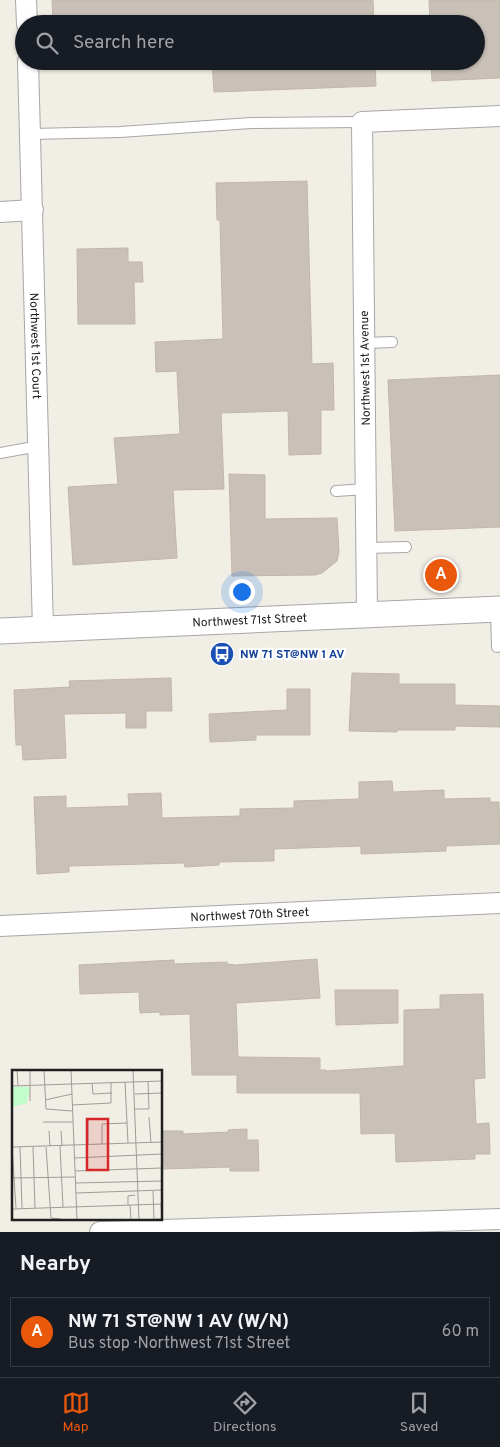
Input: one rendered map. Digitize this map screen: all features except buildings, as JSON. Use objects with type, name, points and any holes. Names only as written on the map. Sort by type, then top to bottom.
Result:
[{"type":"street","points":[[26,0],[27,15]]},
{"type":"street","name":"Northwest 1st Court","points":[[28,70],[44,630]]},
{"type":"street","points":[[362,122],[500,116]]},
{"type":"street","name":"Northwest 1st Avenue","points":[[362,122],[367,614]]},
{"type":"street","points":[[0,212],[33,210]]},
{"type":"street","name":"Northwest 71st Street","points":[[0,632],[498,609]]},
{"type":"street","name":"Northwest 70th Street","points":[[0,926],[500,903]]},
{"type":"street","points":[[100,1232],[500,1219]]},
{"type":"lane","points":[[30,134],[120,132],[251,123],[362,122]]},
{"type":"lane","points":[[364,343],[392,342]]},
{"type":"lane","points":[[0,453],[39,446]]},
{"type":"lane","points":[[336,491],[366,490]]},
{"type":"lane","points":[[366,548],[406,547]]},
{"type":"lane","points":[[497,647],[498,609]]},
{"type":"place","name":"NW 71 ST@NW 1 AV (W/N)","points":[[441,575]]},
{"type":"place","name":"NW 71 ST@NW 1 AV","points":[[222,654]]}]
